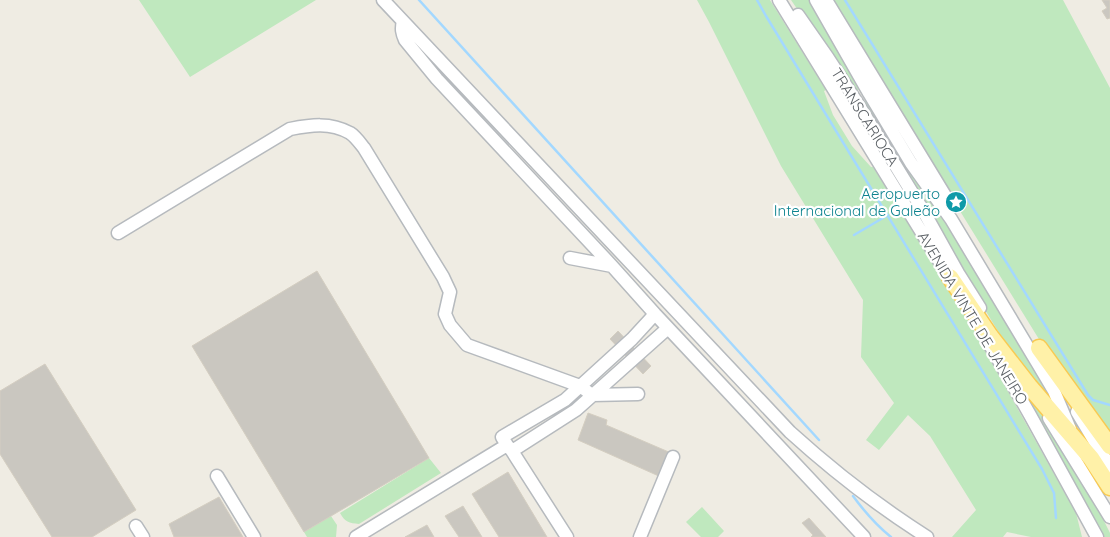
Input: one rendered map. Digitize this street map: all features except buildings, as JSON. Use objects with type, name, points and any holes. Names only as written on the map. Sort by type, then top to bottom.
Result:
[{"type":"main road","points":[[950,277],[990,336],[1029,386],[1090,458],[1110,487]]},
{"type":"main road","points":[[1039,348],[1110,446]]},
{"type":"street","points":[[383,0],[790,432],[850,484],[927,537]]},
{"type":"street","name":"AVENIDA VINTE DE JANEIRO","points":[[779,0],[950,277],[1030,415],[1097,537]]},
{"type":"street","name":"TRANSCARIOCA","points":[[788,0],[856,101],[924,212],[958,273],[1110,517]]},
{"type":"street","name":"TRANSCARIOCA","points":[[816,0],[911,163],[952,219],[1054,391],[1075,440],[1110,510]]},
{"type":"street","points":[[826,0],[1110,467]]},
{"type":"street","points":[[403,22],[402,33],[413,50],[437,78],[864,537]]},
{"type":"street","points":[[887,176],[871,136],[857,111],[856,101],[864,93],[869,93],[876,97],[895,125],[921,155]]},
{"type":"street","points":[[118,233],[290,129],[314,124],[333,126],[351,134],[364,148],[443,277],[450,292],[445,314],[466,345],[580,386],[592,395],[638,394]]},
{"type":"street","points":[[570,258],[612,266]]},
{"type":"street","points":[[507,444],[565,400],[655,314]]},
{"type":"street","points":[[356,537],[507,444],[576,410],[668,328]]},
{"type":"street","points":[[637,333],[649,345]]},
{"type":"street","points":[[610,359],[620,371]]},
{"type":"street","points":[[507,444],[567,537]]},
{"type":"street","points":[[640,537],[673,456]]},
{"type":"street","points":[[217,476],[254,537]]},
{"type":"green space","points":[[139,0],[316,0],[190,77]]},
{"type":"green space","points":[[697,0],[770,0],[826,90],[824,91],[833,115],[852,146],[873,167],[957,300],[1076,513],[1082,537],[1031,537],[1007,532],[1003,537],[952,537],[976,510],[930,436],[908,415],[879,450],[866,440],[894,403],[861,357],[863,300],[781,166]]},
{"type":"green space","points":[[791,0],[813,0],[861,88],[856,91]]},
{"type":"green space","points":[[830,0],[1063,0],[1110,88],[1110,442],[1062,375],[1037,336]]},
{"type":"green space","points":[[865,101],[870,101],[1035,363],[1062,420],[1002,338],[863,107]]},
{"type":"green space","points":[[1021,390],[1033,401],[1082,481],[1110,533],[1110,537],[1100,537]]},
{"type":"green space","points":[[429,458],[441,473],[359,524],[348,522],[340,513]]},
{"type":"green space","points":[[702,507],[724,531],[718,537],[701,537],[686,522]]},
{"type":"green space","points":[[331,516],[337,525],[336,537],[307,537],[304,532]]},
{"type":"waterway","points":[[419,0],[819,440]]},
{"type":"waterway","points":[[757,0],[1042,469],[1054,493],[1056,518]]},
{"type":"waterway","points":[[845,0],[1088,395],[1093,400],[1110,405]]},
{"type":"waterway","points":[[854,235],[888,215]]},
{"type":"waterway","points":[[853,496],[870,518],[891,537]]},
{"type":"place","name":"Aeropuerto Internacional de Galeão","points":[[956,202]]}]
